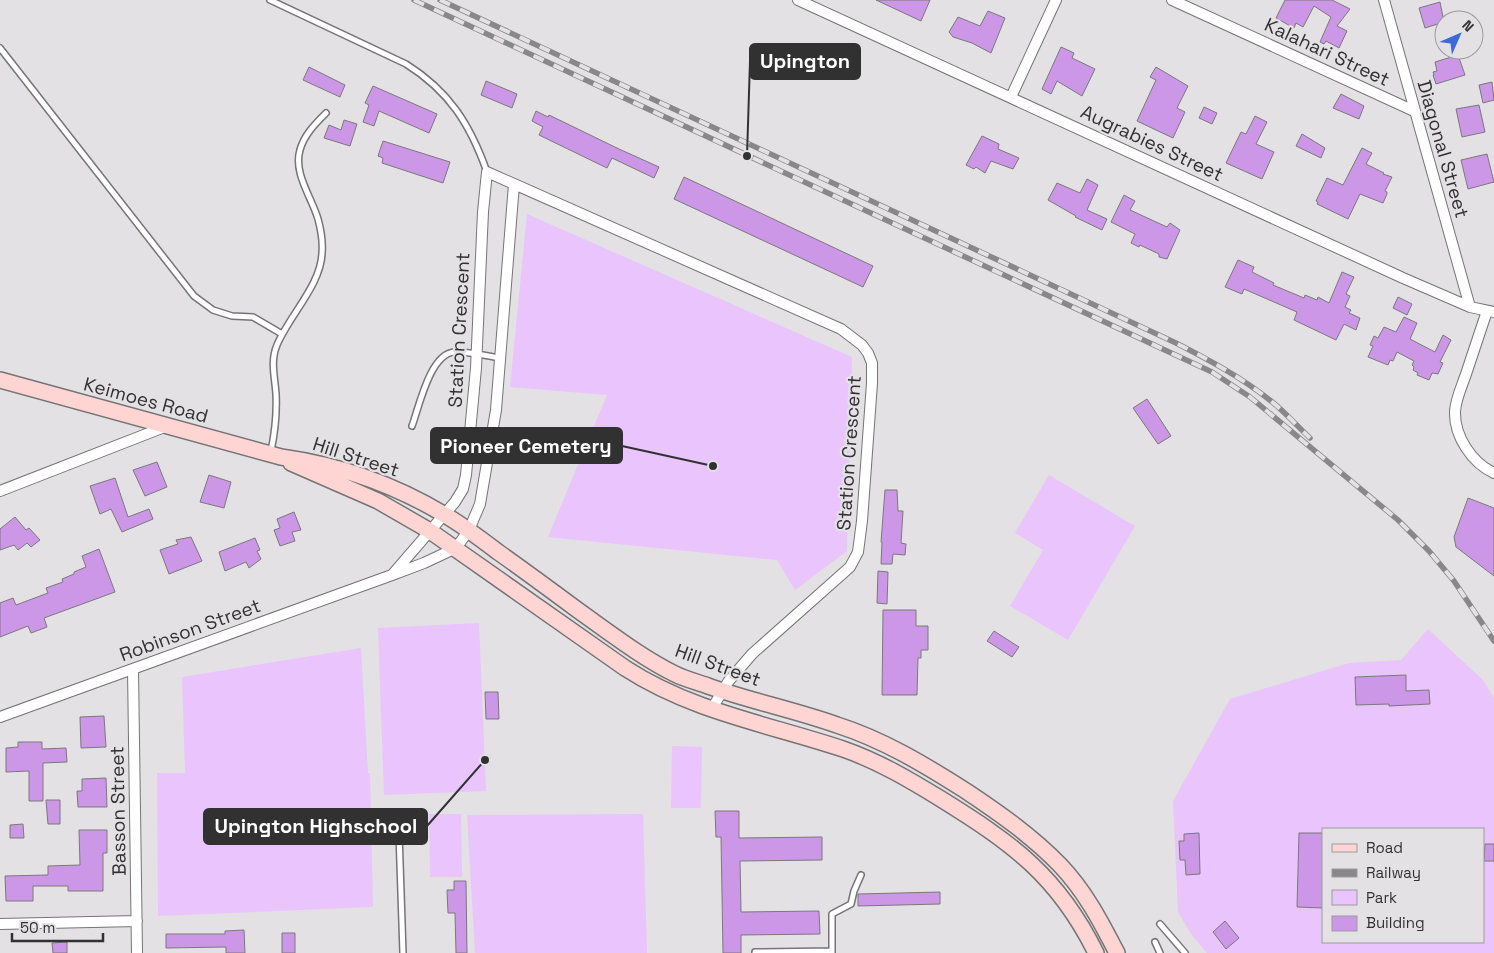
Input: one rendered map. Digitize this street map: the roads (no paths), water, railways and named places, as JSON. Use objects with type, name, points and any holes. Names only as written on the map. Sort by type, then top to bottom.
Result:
[{"type":"street","name":"Augrabies Street","points":[[798,0],[1394,274],[1470,307],[1490,311]]},
{"type":"street","points":[[1011,97],[1056,0]]},
{"type":"street","name":"Kalahari Street","points":[[1172,0],[1414,111]]},
{"type":"street","name":"Diagonal Street","points":[[1384,0],[1470,307]]},
{"type":"street","name":"Station Crescent","points":[[430,531],[463,489],[466,475],[477,354],[483,212],[487,172],[840,329],[862,345],[870,358],[872,382],[860,547],[856,558],[843,574],[759,647],[722,691],[711,710]]},
{"type":"street","points":[[456,548],[469,530],[480,504],[484,486],[496,410],[514,184]]},
{"type":"street","points":[[1490,311],[1457,398],[1456,417],[1466,448],[1478,462],[1494,473]]},
{"type":"street","name":"Keimoes Road","points":[[0,380],[276,456]]},
{"type":"street","points":[[0,491],[167,426]]},
{"type":"street","name":"Hill Street","points":[[276,456],[312,461],[360,475],[408,495],[445,514],[607,631],[647,658],[677,675],[722,691],[838,725],[883,743],[944,777],[998,812],[1033,840],[1070,877],[1088,900],[1117,953]]},
{"type":"street","name":"Hill Street","points":[[276,456],[378,501],[430,531],[637,676],[663,691],[711,710],[872,760],[917,784],[976,820],[1020,853],[1049,881],[1072,910],[1096,953]]},
{"type":"street","name":"Robinson Street","points":[[392,575],[430,531]]},
{"type":"street","name":"Robinson Street","points":[[0,717],[392,575],[456,548]]},
{"type":"street","name":"Basson Street","points":[[132,669],[137,953]]},
{"type":"street","points":[[0,924],[137,921]]},
{"type":"lane","points":[[270,0],[406,64],[428,79],[455,108],[471,132],[487,172]]},
{"type":"lane","points":[[0,48],[194,296],[218,312],[232,316],[254,317],[282,334]]},
{"type":"lane","points":[[276,456],[274,356],[282,334],[317,274],[322,255],[318,219],[301,174],[299,162],[300,149],[306,135],[326,113]]},
{"type":"lane","points":[[412,426],[430,375],[442,358],[453,352],[501,358]]},
{"type":"lane","points":[[398,833],[403,953]]},
{"type":"lane","points":[[756,952],[832,952],[832,914],[850,904],[860,875]]},
{"type":"lane","points":[[1160,924],[1185,953]]},
{"type":"lane","points":[[1155,942],[1160,953]]},
{"type":"railway","points":[[414,0],[1212,372],[1250,397],[1398,520],[1429,551],[1454,581],[1494,641]]},
{"type":"railway","points":[[440,0],[1176,343],[1225,369],[1260,392],[1310,438]]},
{"type":"place","name":"Upington","points":[[747,156]]},
{"type":"place","name":"Pioneer Cemetery","points":[[713,466]]},
{"type":"place","name":"Upington Highschool","points":[[485,760]]}]
